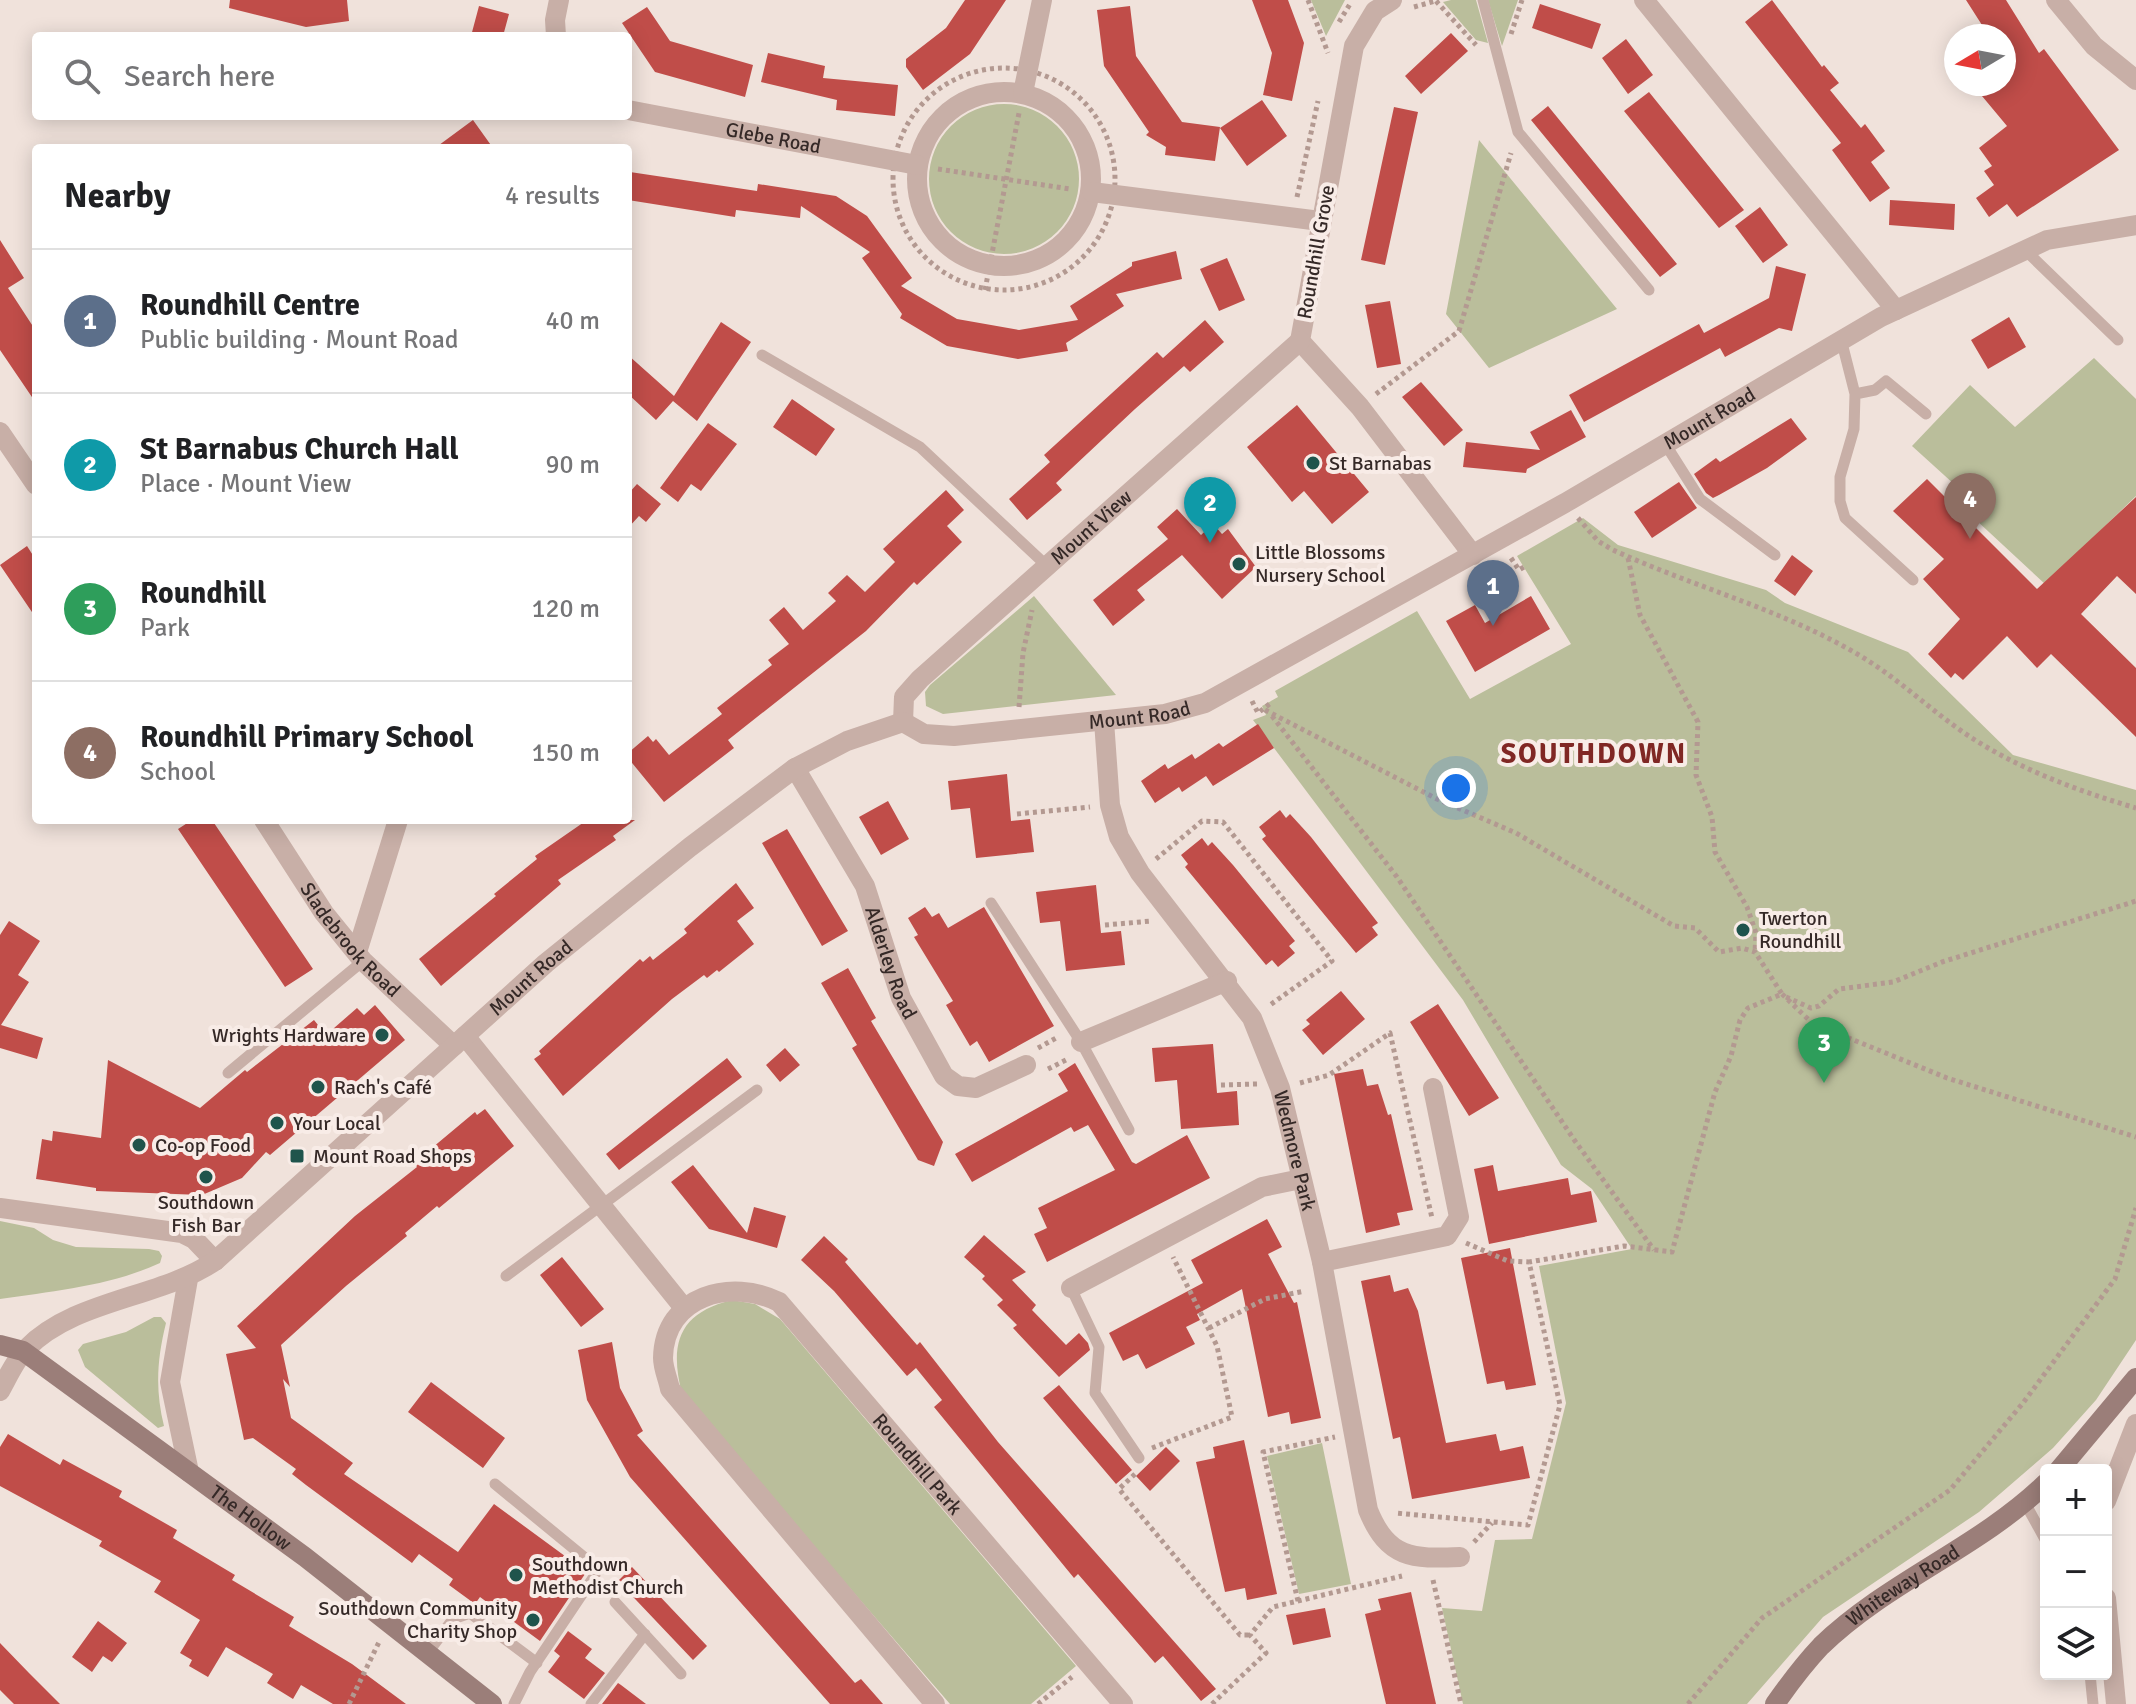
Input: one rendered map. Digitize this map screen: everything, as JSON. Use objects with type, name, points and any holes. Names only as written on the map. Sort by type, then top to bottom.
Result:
[{"type":"street","points":[[556,32],[559,0]]},
{"type":"street","points":[[1023,93],[1042,0]]},
{"type":"street","name":"Roundhill Grove","points":[[1392,0],[1375,11],[1354,46],[1300,341],[1360,407],[1473,555]]},
{"type":"street","points":[[1644,0],[1896,310]]},
{"type":"street","points":[[2056,0],[2094,46],[2136,80]]},
{"type":"street","points":[[993,92],[1023,93],[1038,97],[1069,118],[1090,156],[1092,192],[1082,222],[1065,243],[1048,256],[1010,267],[989,265],[963,257],[936,235],[926,219],[917,188],[917,165],[930,131],[943,116],[972,97],[993,92]]},
{"type":"street","name":"Glebe Road","points":[[632,111],[917,165]]},
{"type":"street","points":[[1092,192],[1320,221]]},
{"type":"street","name":"Mount Road","points":[[23,1351],[50,1328],[188,1279],[215,1261],[546,963],[795,768],[847,741],[903,722],[924,734],[954,736],[1185,711],[1205,703],[1473,555],[1841,339],[1896,310],[2047,240],[2136,225]]},
{"type":"street","name":"Mount View","points":[[903,722],[904,697],[920,679],[1300,341]]},
{"type":"street","points":[[0,432],[32,479]]},
{"type":"street","name":"Wedmore Park","points":[[1104,721],[1110,805],[1119,837],[1140,873],[1227,981],[1252,1018],[1279,1085],[1322,1262],[1368,1510],[1379,1538],[1416,1559]]},
{"type":"street","name":"Alderley Road","points":[[795,768],[865,886],[901,998],[944,1076],[958,1086],[976,1088],[1026,1065]]},
{"type":"street","name":"Sladebrook Road","points":[[275,824],[324,913],[360,956],[460,1041]]},
{"type":"street","points":[[360,956],[397,824]]},
{"type":"street","points":[[1080,1040],[1227,981]]},
{"type":"street","points":[[460,1041],[603,1205],[684,1308],[670,1328],[663,1359],[670,1389],[935,1704]]},
{"type":"street","points":[[1322,1262],[1442,1237],[1459,1217],[1433,1088]]},
{"type":"street","points":[[1071,1288],[1262,1187],[1301,1179]]},
{"type":"street","points":[[0,1208],[182,1233],[194,1239],[215,1261]]},
{"type":"street","points":[[188,1279],[171,1356],[170,1382],[189,1472]]},
{"type":"street","name":"Roundhill Park","points":[[684,1308],[700,1297],[739,1290],[759,1292],[779,1302],[1123,1704]]},
{"type":"street","name":"The Hollow","points":[[0,1345],[23,1351],[189,1472],[492,1704]]},
{"type":"street","points":[[0,1391],[23,1351]]},
{"type":"street","points":[[2065,1464],[2136,1378]]},
{"type":"street","points":[[2112,1486],[2136,1424]]},
{"type":"street","name":"Whiteway Road","points":[[1775,1704],[1793,1678],[1832,1637],[2025,1503],[2040,1489]]},
{"type":"street","points":[[1416,1559],[1460,1557]]},
{"type":"street","points":[[2107,1608],[2116,1704]]},
{"type":"lane","points":[[1483,0],[1518,132],[1649,290]]},
{"type":"lane","points":[[2024,249],[2118,340]]},
{"type":"lane","points":[[1841,339],[1855,394],[1854,429],[1840,477],[1840,501],[1845,518],[1913,580]]},
{"type":"lane","points":[[762,355],[920,447],[1042,570]]},
{"type":"lane","points":[[1855,394],[1875,390],[1886,381],[1926,414]]},
{"type":"lane","points":[[1664,442],[1700,499],[1775,555]]},
{"type":"lane","points":[[991,903],[1080,1040],[1129,1130]]},
{"type":"lane","points":[[228,1073],[360,956]]},
{"type":"lane","points":[[506,1276],[757,1090]]},
{"type":"lane","points":[[1071,1288],[1099,1347],[1095,1393],[1139,1458]]},
{"type":"lane","points":[[495,1484],[590,1562],[595,1575],[514,1704]]},
{"type":"lane","points":[[2025,1503],[2043,1536]]},
{"type":"lane","points":[[615,1602],[681,1674]]},
{"type":"lane","points":[[427,1654],[453,1619],[470,1613],[537,1663]]},
{"type":"lane","points":[[591,1704],[645,1634]]},
{"type":"lane","points":[[2091,1680],[2093,1704]]},
{"type":"path","points":[[1308,0],[1328,53]]},
{"type":"path","points":[[1000,67],[1027,69],[1058,81],[1085,102],[1104,129],[1115,161],[1115,195],[1104,229],[1083,258],[1064,272],[1020,290],[985,290],[954,279],[927,260],[907,235],[895,204],[894,160],[899,139],[915,110],[939,88],[968,73],[1000,67]]},
{"type":"path","points":[[985,290],[1023,93]]},
{"type":"path","points":[[1360,407],[1459,331],[1518,132]]},
{"type":"path","points":[[917,165],[1006,182],[1092,192]]},
{"type":"path","points":[[1579,520],[1598,541],[1628,557],[1780,617],[1866,660],[1972,739],[2018,765],[2064,786],[2136,808]]},
{"type":"path","points":[[1628,557],[1640,615],[1698,722],[1696,775],[1712,817],[1717,860],[1752,920],[1756,933],[1755,952],[1782,994],[1812,1023],[1934,1072],[2136,1137]]},
{"type":"path","points":[[1019,711],[1023,653],[1042,570]]},
{"type":"path","points":[[1654,1250],[1575,1141],[1397,877],[1267,711],[1437,799],[1516,833],[1674,926],[1695,928],[1719,952],[1742,948],[1755,952]]},
{"type":"path","points":[[1017,814],[1110,805]]},
{"type":"path","points":[[1140,873],[1202,821],[1223,822],[1332,961],[1252,1018]]},
{"type":"path","points":[[1221,1085],[1279,1085],[1329,1075],[1390,1033],[1442,1237],[1508,1261],[1529,1262],[1624,1246],[1672,1252],[1715,1092],[1731,1056],[1740,1020],[1748,1008],[1782,994],[1811,1008],[1819,1006],[1839,989],[1893,982],[1942,962],[2136,901]]},
{"type":"path","points":[[1105,925],[1177,919]]},
{"type":"path","points":[[1080,1040],[1046,1071],[1026,1065],[1033,1051],[1080,1040]]},
{"type":"path","points":[[1688,1704],[1762,1618],[1950,1490],[2023,1403],[2115,1279],[2136,1208]]},
{"type":"path","points":[[1164,1239],[1217,1346],[1232,1417],[1170,1443],[1161,1442],[1139,1458],[1137,1472],[1119,1489],[1240,1635],[1250,1635],[1266,1653],[1212,1704]]},
{"type":"path","points":[[1368,1510],[1528,1525],[1560,1405],[1529,1262]]},
{"type":"path","points":[[1209,1328],[1265,1299],[1326,1287]]},
{"type":"path","points":[[1298,1601],[1263,1452],[1353,1433]]},
{"type":"path","points":[[1250,1635],[1273,1607],[1404,1576],[1416,1559],[1436,1584],[1461,1704]]},
{"type":"path","points":[[349,1704],[388,1623]]},
{"type":"path","points":[[1038,1704],[1089,1664]]},
{"type":"green space","points":[[1311,0],[1345,0],[1326,36]]},
{"type":"green space","points":[[1476,0],[1488,43],[1476,40],[1443,2]]},
{"type":"green space","points":[[1488,0],[1518,0],[1502,46]]},
{"type":"green space","points":[[1004,104],[1033,110],[1057,126],[1073,150],[1079,179],[1073,208],[1057,232],[1033,248],[1004,254],[975,248],[951,232],[935,208],[929,179],[935,150],[951,126],[975,110]]},
{"type":"green space","points":[[1479,140],[1617,309],[1489,368],[1446,314]]},
{"type":"green space","points":[[2094,358],[2136,399],[2136,496],[2045,584],[1948,494],[1955,485],[1912,446],[1970,385],[2015,427]]},
{"type":"green space","points":[[1583,518],[1618,545],[1766,590],[1785,603],[1908,652],[2013,755],[2136,790],[2136,1340],[2096,1400],[2053,1448],[1979,1512],[1823,1617],[1747,1704],[1463,1704],[1442,1608],[1482,1611],[1495,1540],[1532,1539],[1566,1403],[1539,1266],[1632,1249],[1592,1189],[1561,1165],[1463,1000],[1253,720],[1266,715],[1262,706],[1278,697],[1275,691],[1417,611],[1470,699],[1571,644],[1517,556]]},
{"type":"green space","points":[[1034,596],[1116,695],[943,714],[926,706],[925,692],[930,685]]},
{"type":"green space","points":[[0,1221],[34,1228],[53,1240],[76,1247],[149,1249],[159,1251],[162,1256],[160,1263],[122,1277],[82,1287],[0,1299]]},
{"type":"green space","points":[[732,1300],[755,1304],[780,1319],[1076,1666],[1031,1704],[950,1704],[682,1394],[677,1360],[682,1333],[700,1313]]},
{"type":"green space","points":[[154,1317],[161,1317],[166,1323],[158,1374],[164,1426],[158,1428],[85,1367],[78,1350],[83,1344],[126,1332]]},
{"type":"green space","points":[[1322,1443],[1351,1584],[1299,1594],[1267,1456]]},
{"type":"building","points":[[230,0],[347,0],[349,21],[306,27],[229,8]]},
{"type":"building","points":[[965,0],[1006,0],[970,54],[923,90],[906,67],[906,59],[946,28]]},
{"type":"building","points":[[1252,0],[1288,0],[1304,43],[1292,101],[1263,95],[1272,53]]},
{"type":"building","points":[[1772,0],[1822,67],[1824,65],[1839,83],[1830,90],[1861,128],[1865,124],[1885,151],[1871,162],[1890,188],[1870,202],[1832,150],[1841,143],[1745,22]]},
{"type":"building","points":[[1966,0],[2006,0],[2039,53],[2044,49],[2119,150],[2017,217],[2007,204],[1989,217],[1976,198],[1994,185],[1984,171],[1992,166],[1979,148],[2007,126],[1982,96],[2016,96],[2016,24],[1981,24]]},
{"type":"building","points":[[1540,4],[1601,24],[1592,49],[1532,28]]},
{"type":"building","points":[[479,6],[509,14],[504,32],[472,32]]},
{"type":"building","points":[[1130,6],[1136,56],[1182,122],[1220,127],[1215,161],[1165,155],[1166,147],[1146,135],[1149,132],[1104,66],[1097,10]]},
{"type":"building","points":[[647,7],[670,41],[753,65],[745,97],[655,72],[632,38],[632,32],[628,32],[622,23]]},
{"type":"building","points":[[1451,33],[1468,51],[1421,94],[1405,76]]},
{"type":"building","points":[[1626,39],[1653,75],[1628,94],[1602,58]]},
{"type":"building","points":[[768,53],[825,66],[823,78],[898,85],[895,116],[836,110],[837,100],[761,82]]},
{"type":"building","points":[[1649,92],[1744,210],[1719,228],[1624,111]]},
{"type":"building","points":[[1262,100],[1287,136],[1247,166],[1220,128]]},
{"type":"building","points":[[1548,106],[1677,264],[1660,277],[1531,120]]},
{"type":"building","points":[[1394,107],[1418,112],[1385,265],[1361,260]]},
{"type":"building","points":[[473,120],[490,144],[440,144]]},
{"type":"building","points":[[632,172],[757,191],[758,184],[836,196],[867,216],[912,278],[901,286],[957,319],[1019,330],[1078,320],[1070,306],[1132,266],[1132,262],[1176,251],[1182,279],[1116,294],[1124,306],[1066,343],[1068,351],[1018,359],[947,346],[900,318],[902,314],[862,258],[870,252],[801,206],[800,218],[736,210],[735,217],[632,201]]},
{"type":"building","points":[[1890,200],[1955,204],[1954,230],[1889,225]]},
{"type":"building","points":[[1760,207],[1788,245],[1763,263],[1735,226]]},
{"type":"building","points":[[0,240],[24,278],[8,288],[32,325],[32,397],[0,350]]},
{"type":"building","points":[[1227,258],[1245,300],[1219,311],[1200,269]]},
{"type":"building","points":[[1776,266],[1806,274],[1792,331],[1779,328],[1725,357],[1720,348],[1584,422],[1569,395],[1699,324],[1704,333],[1769,298]]},
{"type":"building","points":[[1390,301],[1401,364],[1377,368],[1365,305]]},
{"type":"building","points":[[2009,317],[2026,347],[1988,369],[1971,340]]},
{"type":"building","points":[[1205,320],[1224,342],[1190,372],[1184,366],[1135,409],[1056,483],[1062,490],[1027,520],[1009,499],[1050,462],[1044,455],[1157,352],[1163,358]]},
{"type":"building","points":[[721,322],[751,342],[697,421],[673,401],[656,420],[632,398],[632,359],[674,396]]},
{"type":"building","points":[[1421,382],[1463,430],[1444,446],[1402,397]]},
{"type":"building","points":[[792,399],[835,429],[816,456],[773,427]]},
{"type":"building","name":"St Barnabas","points":[[1297,405],[1369,492],[1332,524],[1304,491],[1292,502],[1247,447]]},
{"type":"building","points":[[1571,410],[1586,437],[1527,469],[1526,473],[1463,467],[1466,442],[1540,450],[1530,432]]},
{"type":"building","points":[[1791,418],[1807,439],[1767,468],[1719,495],[1713,498],[1706,493],[1694,474],[1716,458],[1720,462]]},
{"type":"building","points":[[708,423],[737,444],[701,491],[691,484],[678,502],[660,488]]},
{"type":"building","points":[[1927,479],[2037,589],[2136,497],[2136,594],[2117,576],[2081,614],[2136,668],[2136,737],[2051,654],[2037,668],[2007,636],[1963,680],[1955,673],[1951,678],[1928,654],[1960,619],[1923,579],[1944,559],[1893,511]]},
{"type":"building","points":[[1679,482],[1697,508],[1652,538],[1634,512]]},
{"type":"building","points":[[637,484],[661,504],[646,522],[639,516],[632,524],[632,490]]},
{"type":"building","points":[[946,490],[964,510],[947,526],[962,542],[917,585],[914,582],[866,631],[728,740],[734,748],[664,802],[632,763],[632,750],[648,736],[653,742],[656,739],[669,755],[722,714],[717,708],[772,665],[768,660],[789,644],[769,620],[784,607],[803,630],[836,601],[828,593],[847,575],[865,592],[895,562],[883,549]]},
{"type":"building","points":[[1177,509],[1201,535],[1213,524],[1222,534],[1228,529],[1256,567],[1222,599],[1182,555],[1137,590],[1145,600],[1113,626],[1093,600],[1168,539],[1157,527]]},
{"type":"building","points":[[27,546],[32,554],[32,612],[0,565]]},
{"type":"building","points":[[1792,555],[1813,571],[1795,596],[1774,581]]},
{"type":"building","points":[[1531,596],[1550,629],[1475,672],[1446,621],[1475,605],[1485,623]]},
{"type":"building","points":[[1258,724],[1274,748],[1213,786],[1206,776],[1182,792],[1179,787],[1155,803],[1141,781],[1165,764],[1168,769],[1192,754],[1195,759],[1219,743],[1223,747]]},
{"type":"building","points":[[1007,774],[1011,821],[1030,819],[1034,852],[976,858],[970,808],[951,810],[948,781]]},
{"type":"building","points":[[888,801],[909,839],[881,855],[859,817]]},
{"type":"building","points":[[1280,810],[1286,818],[1290,814],[1311,837],[1378,923],[1372,927],[1378,935],[1356,953],[1262,839],[1266,836],[1259,827]]},
{"type":"building","points":[[186,824],[215,824],[313,969],[285,987],[178,829]]},
{"type":"building","points":[[581,824],[630,824],[613,836],[616,840],[558,880],[561,884],[441,986],[419,959],[496,896],[494,894],[537,859],[535,856]]},
{"type":"building","points":[[787,829],[848,931],[822,946],[762,843]]},
{"type":"building","points":[[1202,838],[1208,846],[1212,842],[1233,865],[1295,941],[1289,946],[1295,953],[1278,967],[1272,960],[1266,965],[1185,867],[1188,864],[1181,855]]},
{"type":"building","points":[[736,883],[754,908],[737,921],[754,944],[719,972],[717,970],[707,978],[704,975],[672,999],[563,1096],[534,1059],[541,1054],[539,1051],[640,959],[643,962],[650,956],[653,960],[687,933],[684,929]]},
{"type":"building","points":[[1096,885],[1101,933],[1121,931],[1125,965],[1066,971],[1060,921],[1040,923],[1036,892]]},
{"type":"building","points":[[925,907],[932,917],[939,913],[948,928],[984,907],[1054,1026],[989,1062],[977,1041],[970,1046],[946,1005],[953,1001],[914,937],[918,935],[908,918]]},
{"type":"building","points":[[9,921],[40,941],[18,975],[29,982],[1,1025],[43,1038],[37,1059],[0,1048],[0,935]]},
{"type":"building","points":[[848,968],[876,1018],[871,1021],[943,1142],[934,1166],[918,1160],[852,1048],[857,1045],[821,983]]},
{"type":"building","points":[[1341,991],[1365,1019],[1323,1055],[1302,1030],[1310,1024],[1306,1020]]},
{"type":"building","points":[[1438,1004],[1499,1098],[1469,1116],[1410,1022]]},
{"type":"building","points":[[375,1005],[405,1040],[270,1155],[266,1152],[242,1178],[202,1195],[96,1191],[96,1188],[36,1179],[42,1139],[52,1141],[53,1131],[101,1138],[108,1060],[200,1108],[245,1070],[247,1072],[314,1020],[326,1035],[357,1008],[364,1015]]},
{"type":"building","points":[[1213,1044],[1217,1093],[1237,1091],[1239,1125],[1181,1129],[1177,1080],[1155,1082],[1152,1048]]},
{"type":"building","points":[[785,1048],[800,1065],[780,1082],[766,1065]]},
{"type":"building","points":[[727,1058],[742,1077],[619,1170],[606,1154]]},
{"type":"building","points":[[1075,1063],[1132,1162],[1136,1164],[1187,1135],[1210,1178],[1047,1262],[1034,1234],[1047,1228],[1038,1208],[1115,1170],[1088,1125],[1074,1132],[1071,1127],[972,1182],[955,1154],[1068,1091],[1058,1074]]},
{"type":"building","points":[[1363,1069],[1367,1086],[1378,1084],[1388,1115],[1391,1114],[1413,1210],[1397,1213],[1400,1225],[1366,1233],[1334,1074]]},
{"type":"building","points":[[485,1109],[514,1146],[405,1233],[407,1236],[281,1345],[290,1387],[283,1379],[291,1418],[353,1463],[344,1474],[458,1552],[494,1504],[584,1570],[585,1574],[540,1641],[480,1597],[475,1604],[449,1585],[453,1579],[419,1554],[412,1563],[292,1474],[296,1469],[253,1438],[244,1440],[226,1354],[256,1348],[237,1326],[355,1216],[417,1167],[414,1163],[475,1112],[477,1115]]},
{"type":"building","points":[[693,1165],[747,1233],[754,1207],[786,1216],[777,1248],[709,1229],[671,1182]]},
{"type":"building","points":[[1493,1165],[1498,1191],[1568,1178],[1571,1195],[1591,1191],[1597,1222],[1489,1244],[1474,1169]]},
{"type":"building","points":[[1267,1219],[1282,1247],[1268,1254],[1294,1303],[1297,1302],[1321,1418],[1291,1424],[1289,1412],[1268,1417],[1242,1289],[1197,1314],[1200,1320],[1186,1327],[1195,1344],[1146,1369],[1138,1354],[1123,1361],[1109,1333],[1203,1283],[1191,1260]]},
{"type":"building","points":[[984,1235],[1026,1272],[1012,1280],[1036,1305],[1032,1310],[1066,1345],[1079,1333],[1088,1343],[1090,1350],[1059,1377],[1013,1328],[1017,1325],[997,1305],[1003,1300],[982,1279],[985,1276],[964,1257]]},
{"type":"building","points":[[824,1236],[848,1259],[845,1262],[917,1345],[920,1342],[998,1442],[1216,1689],[1201,1701],[1163,1656],[1155,1663],[1078,1574],[1074,1578],[934,1407],[942,1400],[916,1368],[907,1376],[834,1291],[801,1260]]},
{"type":"building","points":[[1510,1248],[1536,1385],[1506,1390],[1504,1381],[1487,1384],[1461,1258]]},
{"type":"building","points":[[562,1257],[604,1309],[581,1327],[540,1275]]},
{"type":"building","points":[[1390,1275],[1394,1292],[1408,1288],[1418,1311],[1446,1443],[1496,1434],[1500,1451],[1523,1446],[1530,1478],[1412,1499],[1400,1437],[1393,1439],[1361,1281]]},
{"type":"building","points":[[612,1342],[620,1388],[643,1431],[637,1435],[855,1683],[861,1679],[883,1704],[830,1704],[630,1477],[587,1400],[578,1350]]},
{"type":"building","points":[[431,1382],[505,1438],[483,1468],[408,1412]]},
{"type":"building","points":[[1059,1385],[1132,1470],[1116,1484],[1043,1398]]},
{"type":"building","points":[[8,1434],[60,1465],[63,1459],[122,1491],[119,1497],[177,1530],[173,1538],[235,1575],[232,1580],[294,1617],[289,1626],[352,1664],[406,1704],[333,1704],[301,1685],[293,1699],[267,1683],[273,1674],[226,1647],[208,1677],[189,1666],[192,1660],[180,1653],[200,1620],[154,1592],[161,1581],[99,1546],[102,1541],[0,1486],[0,1447]]},
{"type":"building","points":[[1244,1440],[1277,1594],[1247,1600],[1245,1588],[1225,1592],[1196,1462],[1215,1458],[1213,1447]]},
{"type":"building","points":[[1166,1447],[1180,1461],[1150,1491],[1136,1476]]},
{"type":"building","points":[[632,1567],[707,1646],[693,1660],[618,1581]]},
{"type":"building","points":[[1411,1592],[1436,1704],[1386,1704],[1365,1614],[1381,1610],[1378,1599]]},
{"type":"building","points":[[1325,1608],[1331,1637],[1293,1645],[1286,1615]]},
{"type":"building","points":[[98,1621],[127,1643],[112,1662],[103,1656],[92,1672],[72,1657]]},
{"type":"building","points":[[568,1631],[592,1649],[585,1658],[605,1673],[584,1699],[548,1672],[560,1656],[554,1651]]},
{"type":"building","points":[[0,1643],[60,1704],[14,1704],[0,1690]]},
{"type":"building","points":[[618,1683],[621,1685],[646,1704],[602,1704]]},
{"type":"place","name":"St Barnabas","points":[[1313,463]]},
{"type":"place","name":"Roundhill Primary School","points":[[1970,539]]},
{"type":"place","name":"St Barnabus Church Hall","points":[[1210,543]]},
{"type":"place","name":"Little Blossoms Nursery School","points":[[1239,564]]},
{"type":"place","name":"Roundhill Centre","points":[[1493,626]]},
{"type":"place","name":"Twerton Roundhill","points":[[1743,930]]},
{"type":"place","name":"Wrights Hardware","points":[[382,1035]]},
{"type":"place","name":"Roundhill","points":[[1824,1083]]},
{"type":"place","name":"Rach's Café","points":[[318,1087]]},
{"type":"place","name":"Your Local","points":[[277,1123]]},
{"type":"place","name":"Co-op Food","points":[[139,1145]]},
{"type":"place","name":"Mount Road Shops","points":[[297,1156]]},
{"type":"place","name":"Southdown Fish Bar","points":[[206,1177]]},
{"type":"place","name":"Southdown Methodist Church","points":[[516,1575]]},
{"type":"place","name":"Southdown Community Charity Shop","points":[[533,1620]]},
{"type":"district","name":"SOUTHDOWN","points":[[1594,754]]}]
